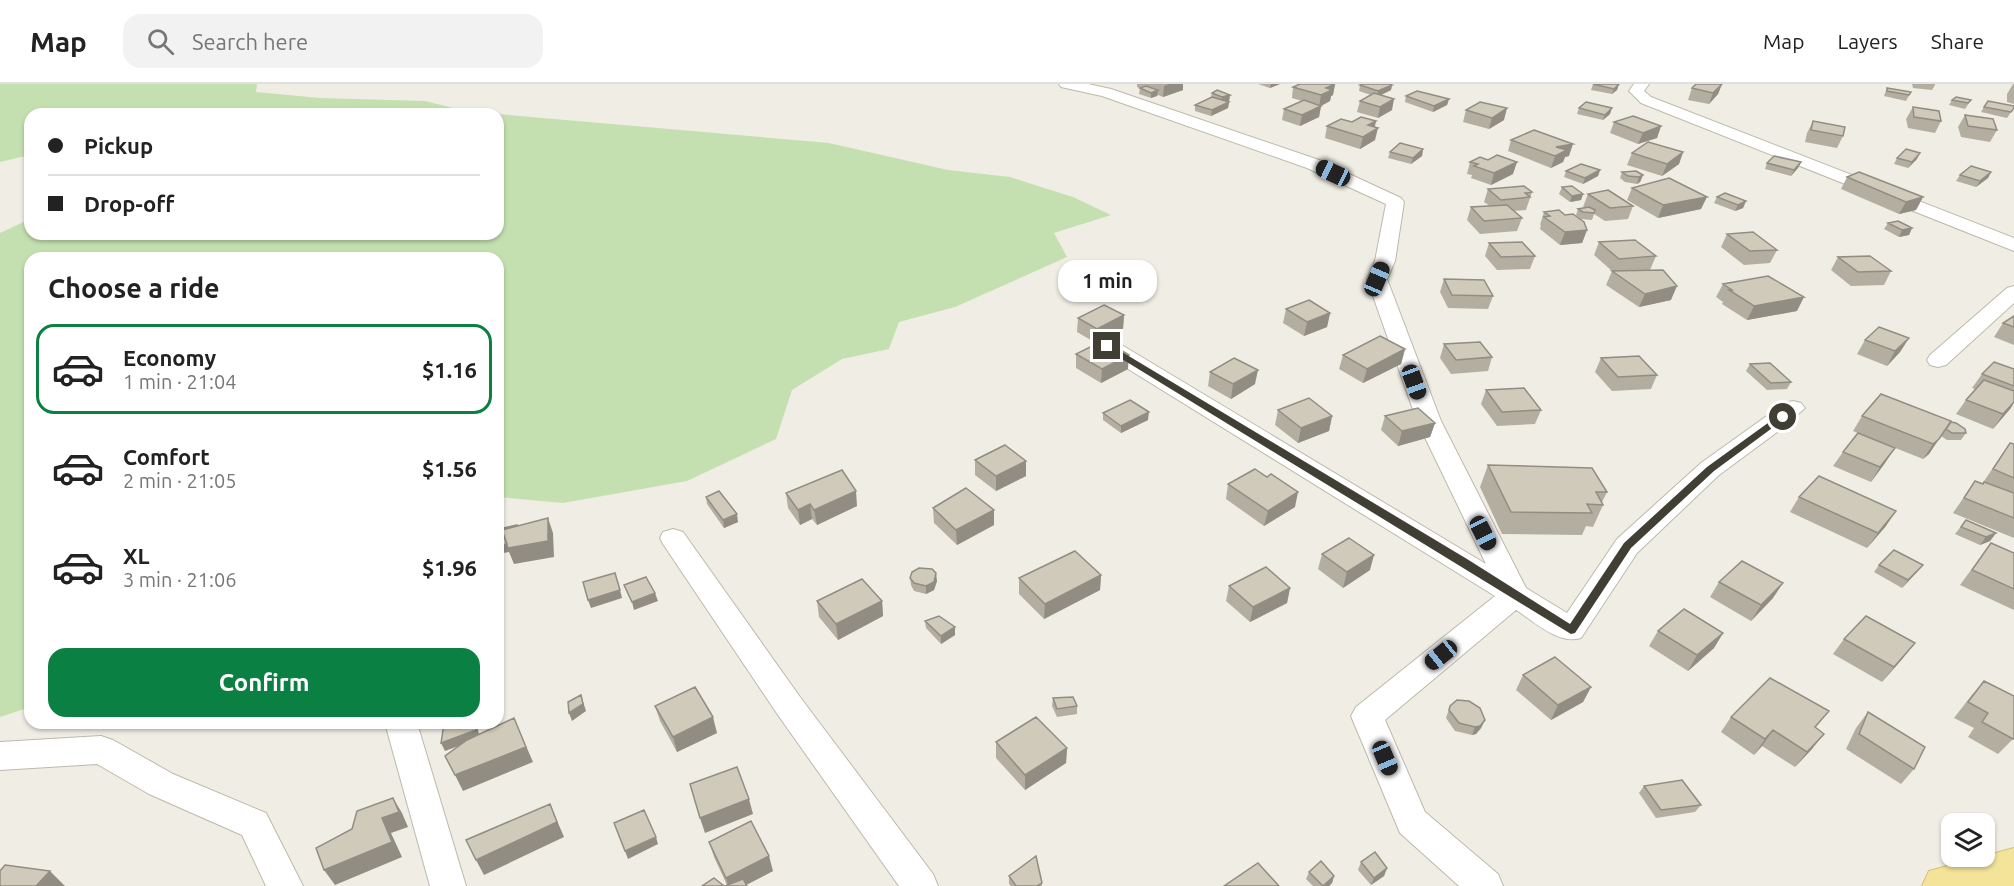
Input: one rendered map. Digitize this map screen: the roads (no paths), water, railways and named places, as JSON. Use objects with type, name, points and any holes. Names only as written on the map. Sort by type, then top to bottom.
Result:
[{"type":"main road","points":[[1945,886],[2014,868]]},
{"type":"street","points":[[1066,84],[1106,92],[1313,164],[1395,201],[1385,261],[1377,279],[1429,421],[1515,595]]},
{"type":"street","points":[[1642,84],[1636,91],[1646,100],[2012,243]]},
{"type":"street","points":[[1938,360],[2014,292]]},
{"type":"street","points":[[1107,346],[1571,630],[1627,546],[1710,469],[1793,408]]},
{"type":"street","points":[[673,538],[789,706],[920,886]]},
{"type":"street","points":[[1485,886],[1412,822],[1367,716],[1515,595]]},
{"type":"street","points":[[403,729],[448,886]]},
{"type":"street","points":[[0,756],[101,750],[161,784],[254,824],[285,886]]}]
